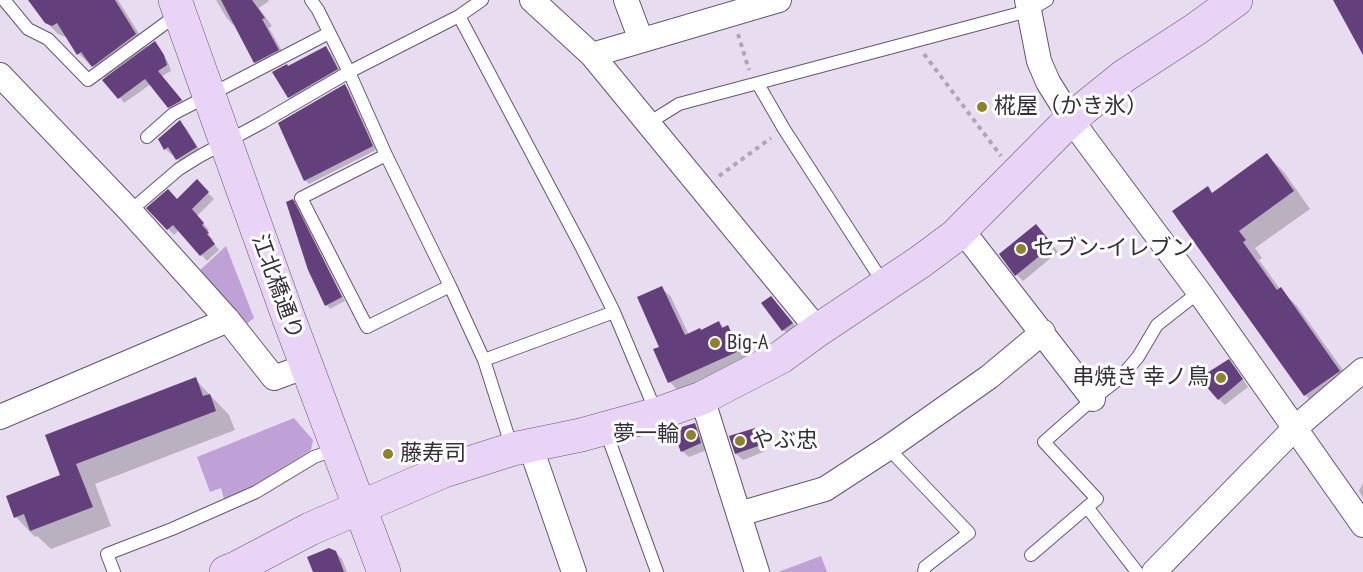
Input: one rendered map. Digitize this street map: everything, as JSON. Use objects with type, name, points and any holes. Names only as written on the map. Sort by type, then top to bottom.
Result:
[{"type":"street","points":[[532,0],[592,55],[818,330]]},
{"type":"street","points":[[626,0],[641,40]]},
{"type":"street","points":[[592,55],[779,0]]},
{"type":"street","points":[[233,571],[310,529],[444,471],[521,447],[581,435],[657,414],[702,398],[781,357],[962,230],[1072,119],[1124,76],[1236,0]]},
{"type":"street","points":[[1034,4],[1039,62],[1048,82],[1072,119],[1295,428],[1355,506],[1363,525]]},
{"type":"street","name":"江北橋通り","points":[[177,7],[306,366],[384,572]]},
{"type":"street","points":[[0,75],[130,211],[228,320],[274,378],[306,366]]},
{"type":"street","points":[[962,230],[1093,399]]},
{"type":"street","points":[[0,417],[228,320]]},
{"type":"street","points":[[739,514],[825,489],[989,377],[1043,332]]},
{"type":"street","points":[[1154,572],[1295,428],[1363,370]]},
{"type":"street","points":[[702,398],[757,572]]},
{"type":"street","points":[[521,447],[574,572]]},
{"type":"lane","points":[[4,0],[28,29],[48,39],[88,80],[177,7]]},
{"type":"lane","points":[[311,0],[349,72],[386,155],[450,286],[521,447]]},
{"type":"lane","points":[[130,211],[179,169],[349,72],[459,16],[482,0]]},
{"type":"lane","points":[[647,124],[679,104],[915,41],[1034,4]]},
{"type":"lane","points":[[459,16],[583,249],[614,312],[657,414]]},
{"type":"lane","points":[[147,137],[173,114],[329,33]]},
{"type":"lane","points":[[755,84],[885,285]]},
{"type":"lane","points":[[386,155],[301,198],[367,327],[450,286]]},
{"type":"lane","points":[[1031,555],[1097,499],[1044,442],[1120,378],[1138,357],[1157,325],[1199,292]]},
{"type":"lane","points":[[484,360],[614,312]]},
{"type":"lane","points":[[605,428],[657,572]]},
{"type":"lane","points":[[114,572],[107,554],[172,529],[256,492],[314,457],[337,448]]},
{"type":"lane","points":[[888,448],[969,533],[925,567],[924,572]]},
{"type":"lane","points":[[1087,507],[1137,572]]},
{"type":"path","points":[[732,14],[755,84]]},
{"type":"path","points":[[915,41],[1015,175]]},
{"type":"path","points":[[701,188],[784,129]]},
{"type":"shaded area","points":[[226,246],[254,318],[244,326],[198,272]]},
{"type":"shaded area","points":[[294,418],[313,440],[311,450],[245,491],[224,499],[221,488],[210,492],[197,457]]},
{"type":"shaded area","points":[[821,556],[827,572],[778,572]]},
{"type":"building","points":[[28,0],[115,0],[136,34],[92,67],[81,52],[77,55],[57,23],[52,26],[45,23]]},
{"type":"building","points":[[221,0],[252,0],[265,18],[262,19],[279,50],[254,63]]},
{"type":"building","points":[[1333,0],[1363,0],[1363,55]]},
{"type":"building","points":[[155,41],[167,65],[158,71],[182,100],[168,108],[145,79],[118,99],[102,80]]},
{"type":"building","points":[[326,46],[338,69],[288,98],[272,72]]},
{"type":"building","points":[[345,84],[373,146],[304,181],[278,123]]},
{"type":"building","points":[[180,120],[197,147],[176,160],[168,147],[164,150],[158,139]]},
{"type":"building","points":[[1267,153],[1294,191],[1239,231],[1246,240],[1243,242],[1277,290],[1281,287],[1340,371],[1304,396],[1172,211],[1208,186],[1212,193]]},
{"type":"building","points":[[197,179],[209,192],[192,209],[204,223],[202,225],[215,244],[200,256],[173,225],[167,230],[146,208],[168,189],[177,199]]},
{"type":"building","points":[[293,199],[342,297],[325,306],[308,270],[286,202]]},
{"type":"building","points":[[1036,224],[1053,245],[1015,276],[999,254]]},
{"type":"building","points":[[662,286],[685,335],[719,321],[722,328],[728,325],[739,351],[668,383],[653,349],[659,347],[637,297]]},
{"type":"building","points":[[771,296],[793,323],[782,331],[761,303]]},
{"type":"building","name":"串焼き 幸ノ鳥","points":[[1229,359],[1243,379],[1218,400],[1199,378]]},
{"type":"building","points":[[196,377],[203,396],[210,394],[216,411],[76,464],[93,507],[30,531],[24,514],[14,518],[6,496],[60,475],[45,435]]},
{"type":"building","name":"夢一輪","points":[[695,423],[701,443],[681,452],[672,430]]},
{"type":"building","name":"やぶ忠","points":[[755,428],[761,445],[735,454],[729,436]]},
{"type":"building","points":[[329,548],[336,551],[344,572],[313,572],[307,557]]},
{"type":"place","name":"椛屋（かき氷）","points":[[982,107]]},
{"type":"place","name":"セブン-イレブン","points":[[1021,249]]},
{"type":"place","name":"Big-A","points":[[715,343]]},
{"type":"place","name":"串焼き 幸ノ鳥","points":[[1221,378]]},
{"type":"place","name":"夢一輪","points":[[691,435]]},
{"type":"place","name":"やぶ忠","points":[[740,441]]},
{"type":"place","name":"藤寿司","points":[[388,454]]}]
